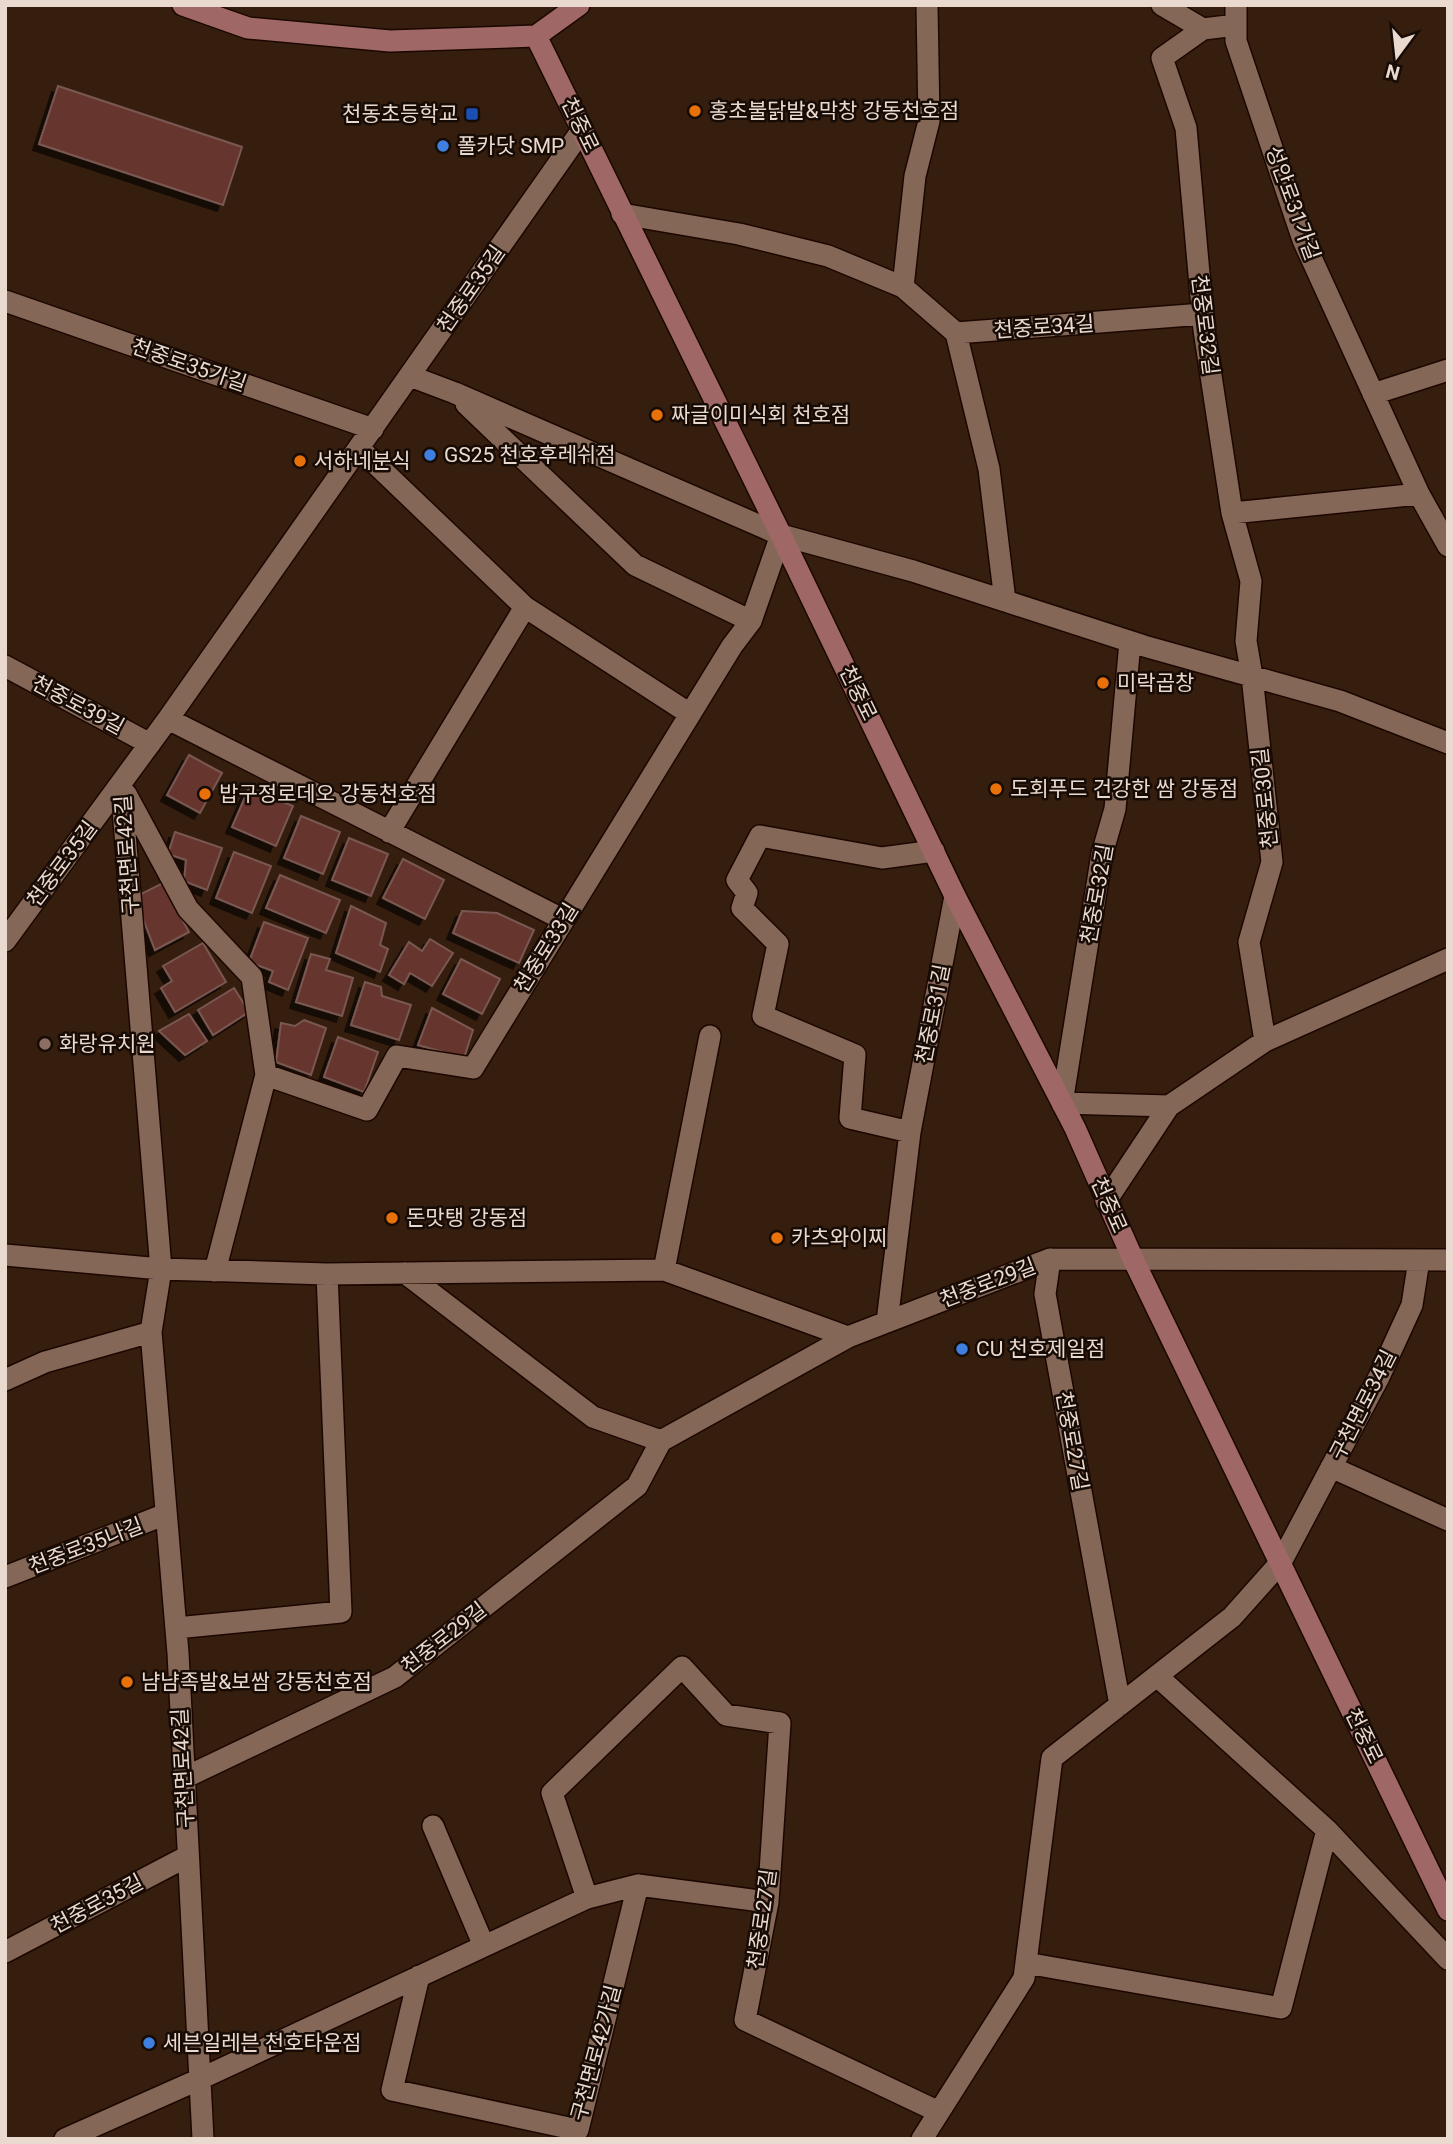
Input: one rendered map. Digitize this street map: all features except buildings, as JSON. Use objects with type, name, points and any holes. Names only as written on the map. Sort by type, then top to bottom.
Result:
[{"type":"street","points":[[183,5],[248,27],[390,41],[536,36],[579,5]]},
{"type":"street","points":[[903,287],[915,176],[929,121],[927,5]]},
{"type":"street","points":[[1162,5],[1203,29]]},
{"type":"street","name":"천중로32길","points":[[1236,15],[1203,29],[1162,58],[1186,128],[1203,314],[1232,513],[1251,582],[1246,641],[1252,676]]},
{"type":"street","name":"성안로31가길","points":[[1236,15],[1236,41],[1303,240],[1419,494],[1448,546]]},
{"type":"street","name":"천중로","points":[[536,36],[955,896],[1075,1128],[1133,1259],[1280,1562],[1443,1886],[1448,1910]]},
{"type":"street","name":"천중로35길","points":[[5,941],[168,719],[582,130]]},
{"type":"street","points":[[622,214],[740,234],[816,253],[903,287],[956,333],[989,469],[1005,601]]},
{"type":"street","name":"천중로35가길","points":[[5,301],[373,429]]},
{"type":"street","name":"천중로34길","points":[[956,333],[1203,314]]},
{"type":"street","points":[[1373,394],[1448,370]]},
{"type":"street","points":[[411,376],[781,535],[913,571],[1130,642],[1340,701],[1448,743]]},
{"type":"street","points":[[454,393],[635,565],[751,621]]},
{"type":"street","points":[[360,449],[526,607],[690,714]]},
{"type":"street","points":[[1232,513],[1419,494]]},
{"type":"street","name":"천중로33길","points":[[266,1075],[367,1110],[397,1056],[473,1068],[732,646],[751,621],[781,535]]},
{"type":"street","points":[[389,832],[526,607]]},
{"type":"street","name":"천중로32길","points":[[1062,1103],[1102,854],[1115,809],[1130,642]]},
{"type":"street","name":"천중로39길","points":[[5,666],[150,744]]},
{"type":"street","name":"천중로30길","points":[[1252,676],[1272,862],[1249,942],[1265,1041]]},
{"type":"street","points":[[168,719],[564,920]]},
{"type":"street","name":"구천면로42길","points":[[121,785],[188,909],[253,977],[266,1075],[215,1271]]},
{"type":"street","name":"구천면로42길","points":[[121,785],[160,1269],[152,1332],[176,1628],[203,2139]]},
{"type":"street","points":[[910,1132],[850,1118],[855,1055],[763,1016],[778,944],[742,908],[747,893],[737,880],[760,836],[882,858],[934,851]]},
{"type":"street","name":"천중로31길","points":[[887,1322],[910,1132],[955,896]]},
{"type":"street","points":[[1106,1201],[1169,1106],[1265,1041],[1446,967]]},
{"type":"street","points":[[664,1270],[710,1037]]},
{"type":"street","points":[[1062,1103],[1169,1106]]},
{"type":"street","points":[[5,1255],[160,1269],[327,1275],[664,1270],[848,1337]]},
{"type":"street","name":"천중로29길","points":[[184,1778],[395,1676],[638,1486],[661,1441],[848,1337],[1050,1259],[1133,1259]]},
{"type":"street","name":"천중로27길","points":[[1050,1259],[1045,1294],[1120,1704]]},
{"type":"street","points":[[1133,1259],[1448,1261]]},
{"type":"street","name":"구천면로34길","points":[[1419,1260],[1412,1305],[1379,1377],[1331,1467],[1448,1520]]},
{"type":"street","points":[[405,1273],[593,1417],[661,1441]]},
{"type":"street","points":[[176,1628],[341,1612],[327,1275]]},
{"type":"street","points":[[5,1380],[45,1362],[152,1332]]},
{"type":"street","points":[[922,2139],[1024,1978],[1052,1758],[1232,1617],[1280,1562],[1331,1467]]},
{"type":"street","name":"천중로35나길","points":[[5,1577],[166,1514]]},
{"type":"street","name":"천중로27길","points":[[587,1898],[552,1793],[682,1667],[726,1715],[780,1723],[768,1902],[745,2020],[939,2112]]},
{"type":"street","points":[[1157,1676],[1328,1830],[1448,1959]]},
{"type":"street","points":[[433,1826],[484,1946]]},
{"type":"street","points":[[1026,1964],[1281,2008],[1328,1830]]},
{"type":"street","name":"천중로35길","points":[[5,1952],[188,1856]]},
{"type":"street","points":[[65,2139],[200,2079],[587,1898],[638,1885],[768,1902]]},
{"type":"street","name":"구천면로42가길","points":[[419,1976],[392,2090],[578,2130],[638,1885]]},
{"type":"place","name":"홍초불닭발&막창 강동천호점","points":[[695,111]]},
{"type":"place","name":"천동초등학교","points":[[472,114]]},
{"type":"place","name":"폴카닷 SMP","points":[[443,146]]},
{"type":"place","name":"짜글이미식회 천호점","points":[[657,415]]},
{"type":"place","name":"GS25 천호후레쉬점","points":[[430,455]]},
{"type":"place","name":"서하네분식","points":[[300,461]]},
{"type":"place","name":"미락곱창","points":[[1103,683]]},
{"type":"place","name":"도회푸드 건강한 쌈 강동점","points":[[996,789]]},
{"type":"place","name":"밥구정로데오 강동천호점","points":[[205,794]]},
{"type":"place","name":"화랑유치원","points":[[45,1044]]},
{"type":"place","name":"돈맛탱 강동점","points":[[392,1218]]},
{"type":"place","name":"카츠와이찌","points":[[777,1238]]},
{"type":"place","name":"CU 천호제일점","points":[[962,1349]]},
{"type":"place","name":"냠냠족발&보쌈 강동천호점","points":[[127,1682]]},
{"type":"place","name":"세븐일레븐 천호타운점","points":[[149,2043]]}]
